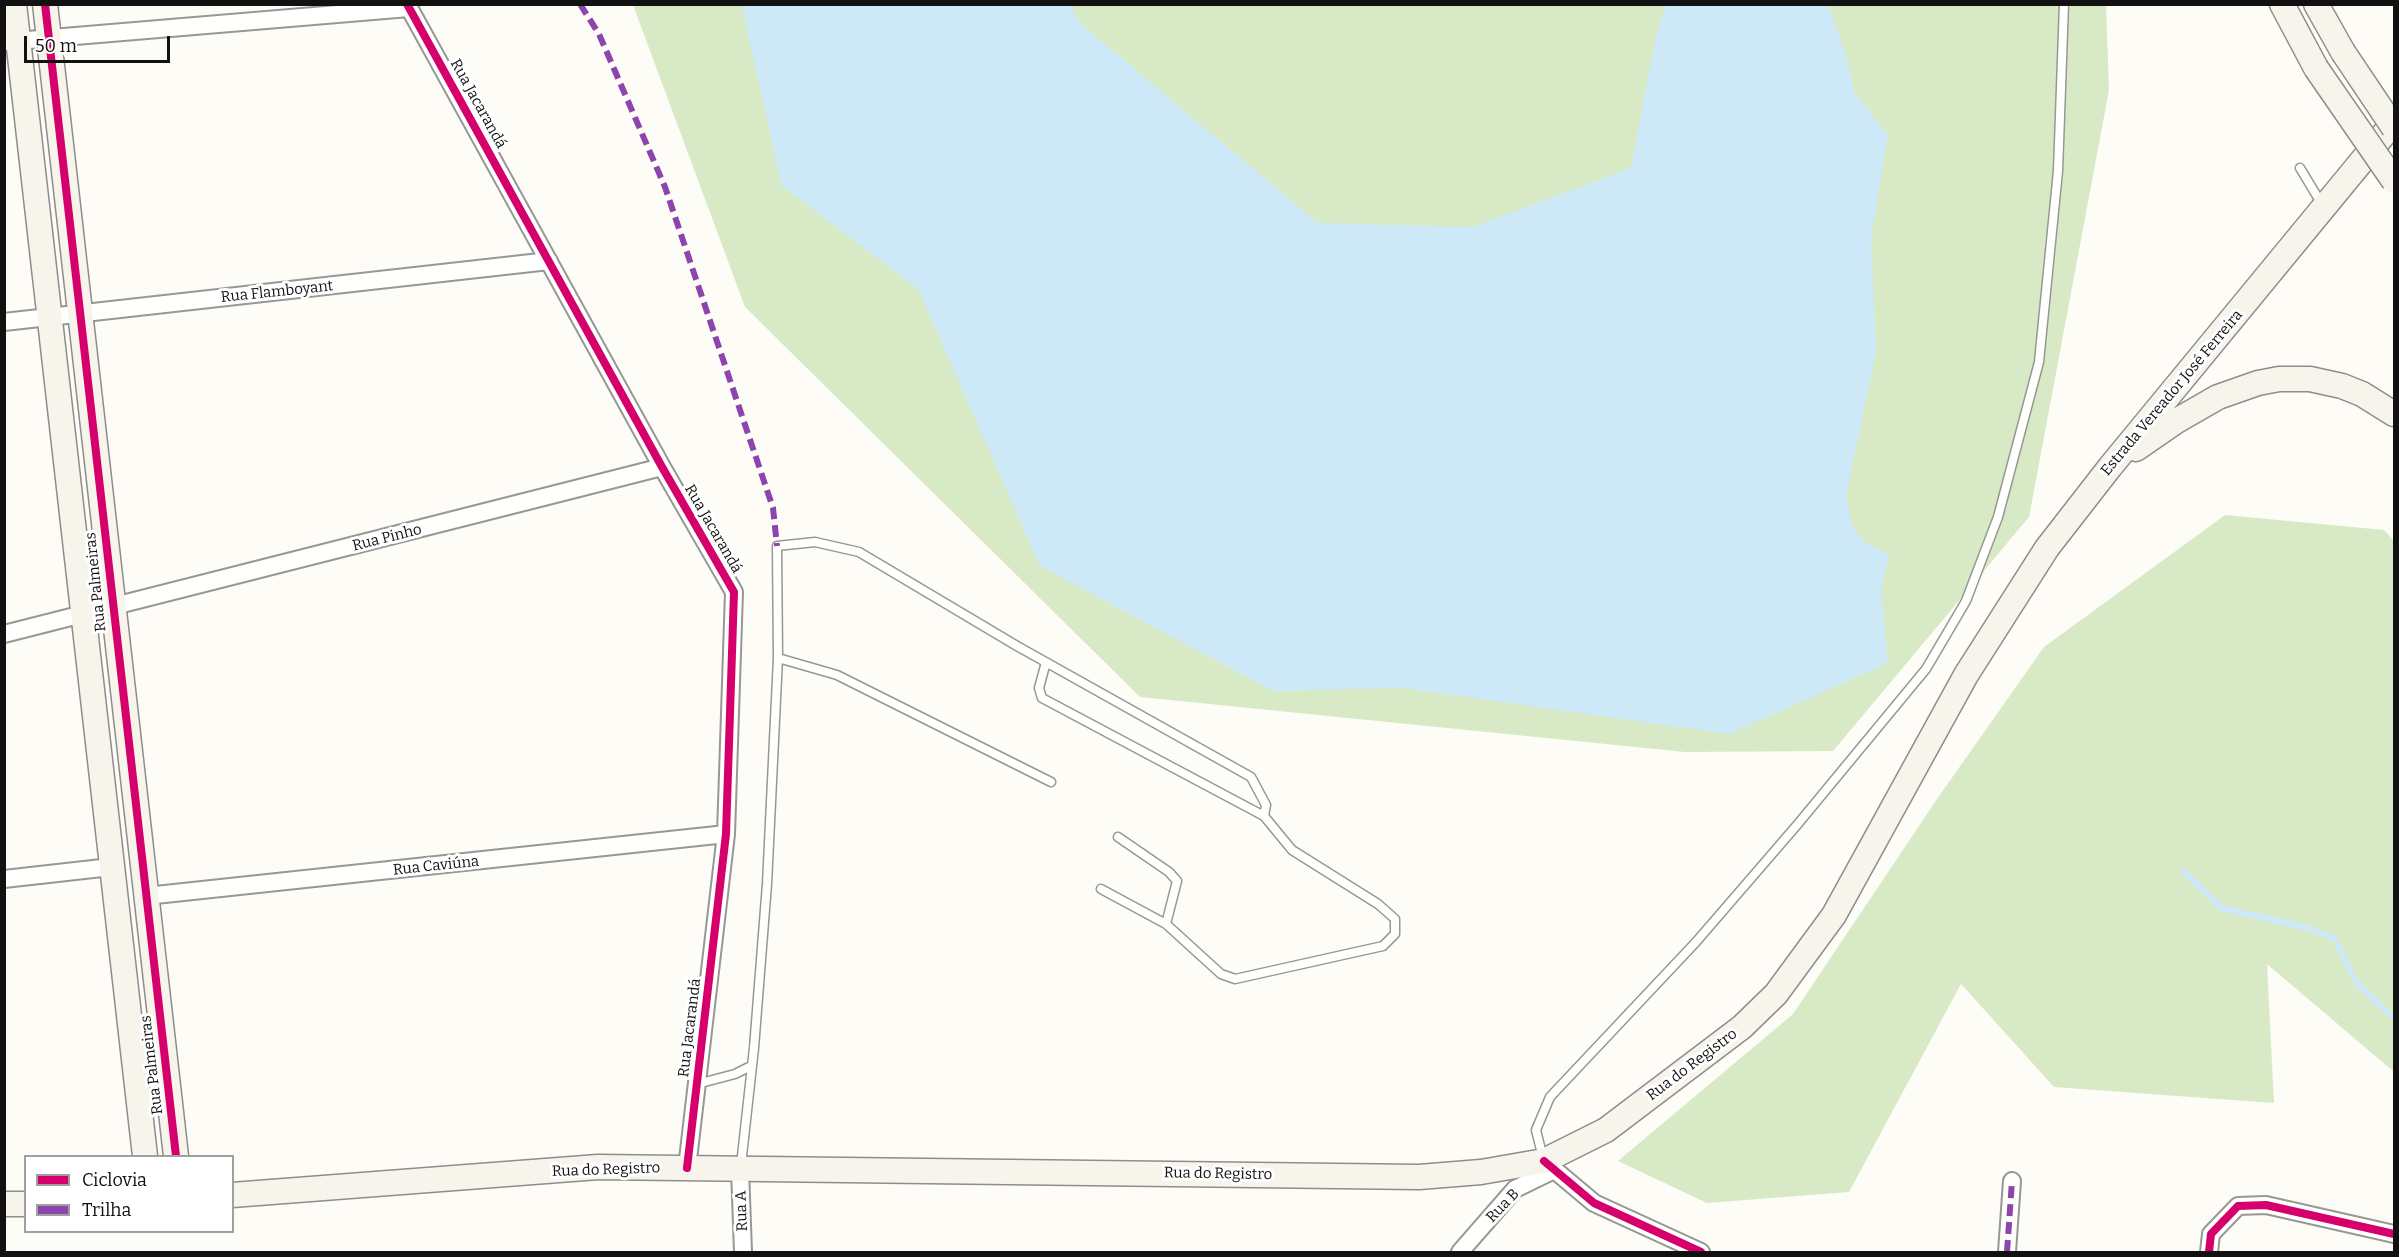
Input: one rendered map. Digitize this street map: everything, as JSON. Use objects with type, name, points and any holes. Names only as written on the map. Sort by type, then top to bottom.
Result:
[{"type":"main road","name":"Rua Palmeiras","points":[[14,4],[11,41],[49,317],[145,1155]]},
{"type":"main road","name":"Rua Palmeiras","points":[[45,4],[176,1155]]},
{"type":"main road","points":[[2282,4],[2316,68],[2394,181]]},
{"type":"main road","points":[[2316,4],[2343,52],[2394,128]]},
{"type":"main road","name":"Estrada Vereador José Ferreira","points":[[1966,675],[2047,548],[2110,467],[2394,122]]},
{"type":"main road","points":[[2110,467],[2218,397],[2258,383],[2278,379],[2321,381],[2362,394],[2394,414]]},
{"type":"main road","name":"Rua do Registro","points":[[234,1195],[598,1167],[1419,1177],[1549,1166],[1606,1130],[1742,1027],[1776,994],[1834,915],[1966,675]]},
{"type":"main road","points":[[4,1204],[24,1204]]},
{"type":"street","points":[[11,41],[408,6]]},
{"type":"street","name":"Rua Jacarandá","points":[[408,6],[662,467],[734,592],[726,834],[687,1168]]},
{"type":"street","name":"Rua Flamboyant","points":[[4,322],[549,261]]},
{"type":"street","name":"Rua Pinho","points":[[4,634],[662,467]]},
{"type":"street","name":"Rua Caviúna","points":[[146,896],[726,834]]},
{"type":"street","points":[[4,879],[111,867]]},
{"type":"street","points":[[1549,1166],[1594,1203],[1701,1252]]},
{"type":"street","name":"Rua B","points":[[1460,1252],[1515,1189],[1549,1166]]},
{"type":"street","name":"Rua A","points":[[740,1169],[743,1252]]},
{"type":"street","points":[[2007,1252],[2012,1181]]},
{"type":"street","points":[[2209,1252],[2211,1234],[2238,1206],[2266,1205],[2394,1234]]},
{"type":"lane","points":[[1549,1166],[1536,1130],[1550,1097],[1696,942],[1790,833],[1926,669],[1966,601],[1998,517],[2039,362],[2058,171],[2064,4]]},
{"type":"lane","points":[[2300,168],[2325,208]]},
{"type":"lane","points":[[740,1169],[752,1066],[767,884],[778,658],[777,546],[815,542],[859,552],[1046,662],[1251,777],[1266,806],[1264,816]]},
{"type":"lane","points":[[778,658],[837,675],[1051,782]]},
{"type":"lane","points":[[1046,662],[1039,688],[1042,699],[1264,816],[1292,850],[1378,904],[1395,919],[1395,934],[1383,946],[1235,979],[1221,974],[1166,924],[1101,889]]},
{"type":"lane","points":[[1118,837],[1169,872],[1177,881],[1166,924]]},
{"type":"lane","points":[[696,1084],[735,1074],[752,1066]]},
{"type":"green space","points":[[633,5],[2106,5],[2109,90],[2029,517],[1833,751],[1685,752],[1140,697],[745,307]]},
{"type":"green space","points":[[2225,515],[2384,530],[2394,541],[2394,1072],[2267,964],[2274,1103],[2054,1087],[1961,984],[1849,1192],[1707,1203],[1618,1161],[1793,1014],[1937,799],[2044,647]]},
{"type":"water","points":[[742,5],[1070,5],[1082,25],[1318,223],[1473,227],[1631,168],[1656,36],[1666,5],[1828,5],[1844,49],[1855,94],[1888,134],[1871,237],[1876,352],[1846,495],[1851,523],[1863,541],[1889,555],[1881,591],[1888,663],[1729,734],[1403,688],[1273,691],[1040,566],[918,289],[781,185]]},
{"type":"waterway","points":[[2183,871],[2222,908],[2308,928],[2334,938],[2357,984],[2394,1018]]},
{"type":"marked path","points":[[580,4],[599,34],[665,187],[773,508],[777,546]]},
{"type":"marked path","points":[[2007,1252],[2012,1181]]},
{"type":"cycle path","points":[[45,4],[176,1155]]},
{"type":"cycle path","points":[[407,4],[662,467],[734,592],[726,834],[687,1168]]},
{"type":"cycle path","points":[[1544,1161],[1594,1203],[1701,1252]]},
{"type":"cycle path","points":[[2209,1252],[2211,1234],[2238,1206],[2266,1205],[2394,1234]]}]
